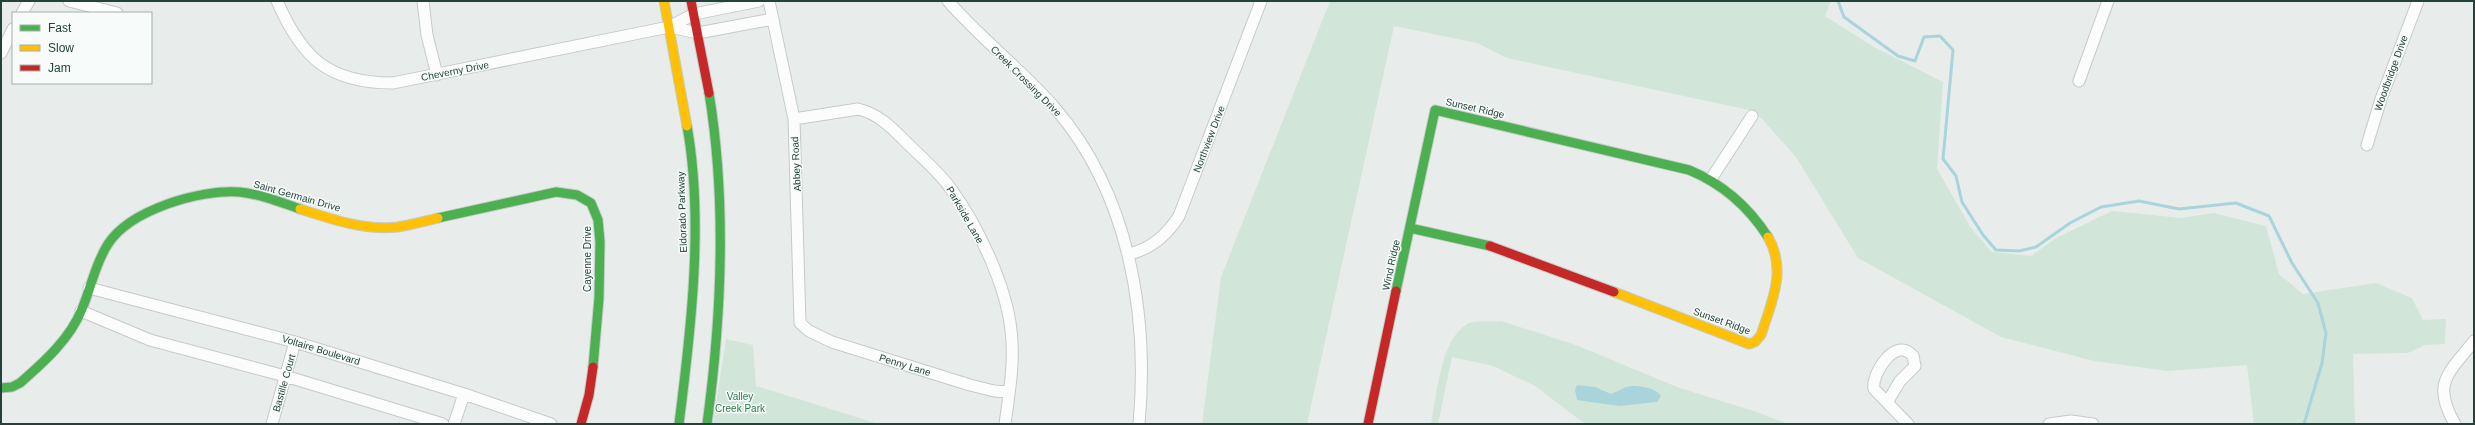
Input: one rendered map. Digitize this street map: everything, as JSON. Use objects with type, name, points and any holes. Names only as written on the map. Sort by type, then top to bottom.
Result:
[{"type":"street","points":[[23,12],[29,1]]},
{"type":"street","points":[[69,1],[113,12]]},
{"type":"street","name":"Cheverny Drive","points":[[277,1],[288,28],[300,47],[316,61],[356,81],[376,83],[394,83],[437,75],[669,27],[694,14],[759,1]]},
{"type":"street","points":[[423,1],[428,35],[437,75]]},
{"type":"street","name":"Eldorado Parkway","points":[[664,1],[688,132],[694,217],[690,338],[679,424]]},
{"type":"street","points":[[691,1],[698,33],[715,135],[721,233],[718,330],[707,424]]},
{"type":"street","name":"Abbey Road","points":[[769,1],[794,119],[799,315],[800,323],[805,327]]},
{"type":"street","name":"Northview Drive","points":[[1129,254],[1158,240],[1170,230],[1179,216],[1261,1]]},
{"type":"street","points":[[2079,82],[2108,1]]},
{"type":"street","name":"Woodbridge Drive","points":[[2367,145],[2381,99],[2418,1]]},
{"type":"street","name":"Creek Crossing Drive","points":[[955,3],[1033,84],[1067,122],[1099,178],[1129,254],[1141,334],[1139,424]]},
{"type":"street","name":"Cheverny Drive","points":[[669,27],[698,33],[773,19]]},
{"type":"street","points":[[1,53],[12,31]]},
{"type":"street","name":"Parkside Lane","points":[[794,119],[858,109],[868,111],[886,122],[951,190],[978,235],[994,268],[1006,304],[1013,350],[1005,424]]},
{"type":"street","name":"Sunset Ridge","points":[[1410,228],[1509,252],[1737,340],[1752,344],[1761,335],[1775,292],[1778,273],[1776,256],[1768,238],[1749,209],[1728,190],[1711,179],[1674,166],[1435,110]]},
{"type":"street","name":"Wind Ridge","points":[[1368,424],[1435,110]]},
{"type":"street","points":[[1711,179],[1752,116]]},
{"type":"street","name":"Saint Germain Drive","points":[[1,388],[12,387],[31,374],[63,339],[81,311],[89,288],[109,242],[129,222],[167,206],[208,194],[225,192],[249,193],[359,226],[373,228],[398,227],[464,213]]},
{"type":"street","name":"Cayenne Drive","points":[[464,213],[556,192],[580,196],[594,208],[599,237],[599,283],[589,394],[581,424]]},
{"type":"street","name":"Voltaire Boulevard","points":[[89,288],[295,342],[464,394],[551,424]]},
{"type":"street","points":[[81,311],[150,340],[285,376],[443,424]]},
{"type":"street","name":"Penny Lane","points":[[805,327],[818,336],[867,354],[970,385],[994,391],[1009,392]]},
{"type":"street","points":[[2455,424],[2443,399],[2444,384],[2452,370],[2474,341]]},
{"type":"street","name":"Bastille Court","points":[[272,424],[295,342]]},
{"type":"street","points":[[1888,401],[1900,381],[1915,366],[1913,356],[1906,350],[1899,349],[1893,352],[1874,381],[1874,389],[1888,401],[1908,424]]},
{"type":"street","points":[[454,424],[464,394]]},
{"type":"street","points":[[2049,424],[2071,421],[2093,424]]},
{"type":"green space","points":[[1330,1],[1831,1],[1825,16],[1874,47],[1943,82],[1937,169],[1971,228],[1992,252],[2031,256],[2056,238],[2112,211],[2181,218],[2214,213],[2266,226],[2279,274],[2303,294],[2376,283],[2412,298],[2423,320],[2446,319],[2445,344],[2425,345],[2408,353],[2353,354],[2355,424],[2254,424],[2247,365],[2167,371],[2094,361],[2001,337],[1858,258],[1796,157],[1761,118],[1749,110],[1507,58],[1477,43],[1394,26],[1307,424],[1202,424],[1221,277]]},
{"type":"green space","points":[[1501,321],[1576,345],[1677,387],[1757,412],[1788,424],[1585,424],[1535,386],[1493,366],[1452,357],[1438,424],[1431,424],[1441,369],[1451,342],[1458,332],[1467,324]]},
{"type":"green space","name":"Valley Creek Park","points":[[726,339],[753,345],[756,386],[879,424],[713,424]]},
{"type":"water","points":[[1577,385],[1595,387],[1611,394],[1626,387],[1640,386],[1655,390],[1661,396],[1657,402],[1619,406],[1577,400],[1575,390]]},
{"type":"waterway","points":[[1838,1],[1844,17],[1898,56],[1915,61],[1924,37],[1940,36],[1953,50],[1943,159],[1956,176],[1962,202],[1983,235],[1996,250],[2019,251],[2036,247],[2070,223],[2101,207],[2139,201],[2179,209],[2236,203],[2269,216],[2292,263],[2318,303],[2326,333],[2322,363],[2304,424]]},
{"type":"traffic: fast","points":[[707,424],[716,341],[720,258],[718,176],[715,134],[709,93]]},
{"type":"traffic: fast","points":[[1396,291],[1435,110],[1689,170],[1713,182],[1734,197],[1752,215],[1768,237]]},
{"type":"traffic: fast","points":[[679,424],[688,351],[694,275],[695,199],[687,126]]},
{"type":"traffic: fast","points":[[1,388],[12,387],[20,383],[56,349],[71,330],[82,309],[96,268],[108,244],[118,232],[132,221],[167,204],[186,198],[223,192],[239,192],[255,195],[300,209]]},
{"type":"traffic: fast","points":[[438,218],[556,192],[577,195],[591,203],[598,220],[600,242],[599,298],[593,367]]},
{"type":"traffic: fast","points":[[1410,228],[1490,246]]},
{"type":"traffic: slow","points":[[664,1],[687,126]]},
{"type":"traffic: slow","points":[[300,209],[324,217],[361,226],[386,228],[398,227],[438,218]]},
{"type":"traffic: slow","points":[[1614,292],[1749,344],[1755,342],[1761,335],[1776,286],[1776,261],[1774,249],[1768,237]]},
{"type":"traffic: jam","points":[[691,1],[709,93]]},
{"type":"traffic: jam","points":[[1490,246],[1614,292]]},
{"type":"traffic: jam","points":[[1368,424],[1396,291]]},
{"type":"traffic: jam","points":[[581,424],[589,395],[593,367]]}]
